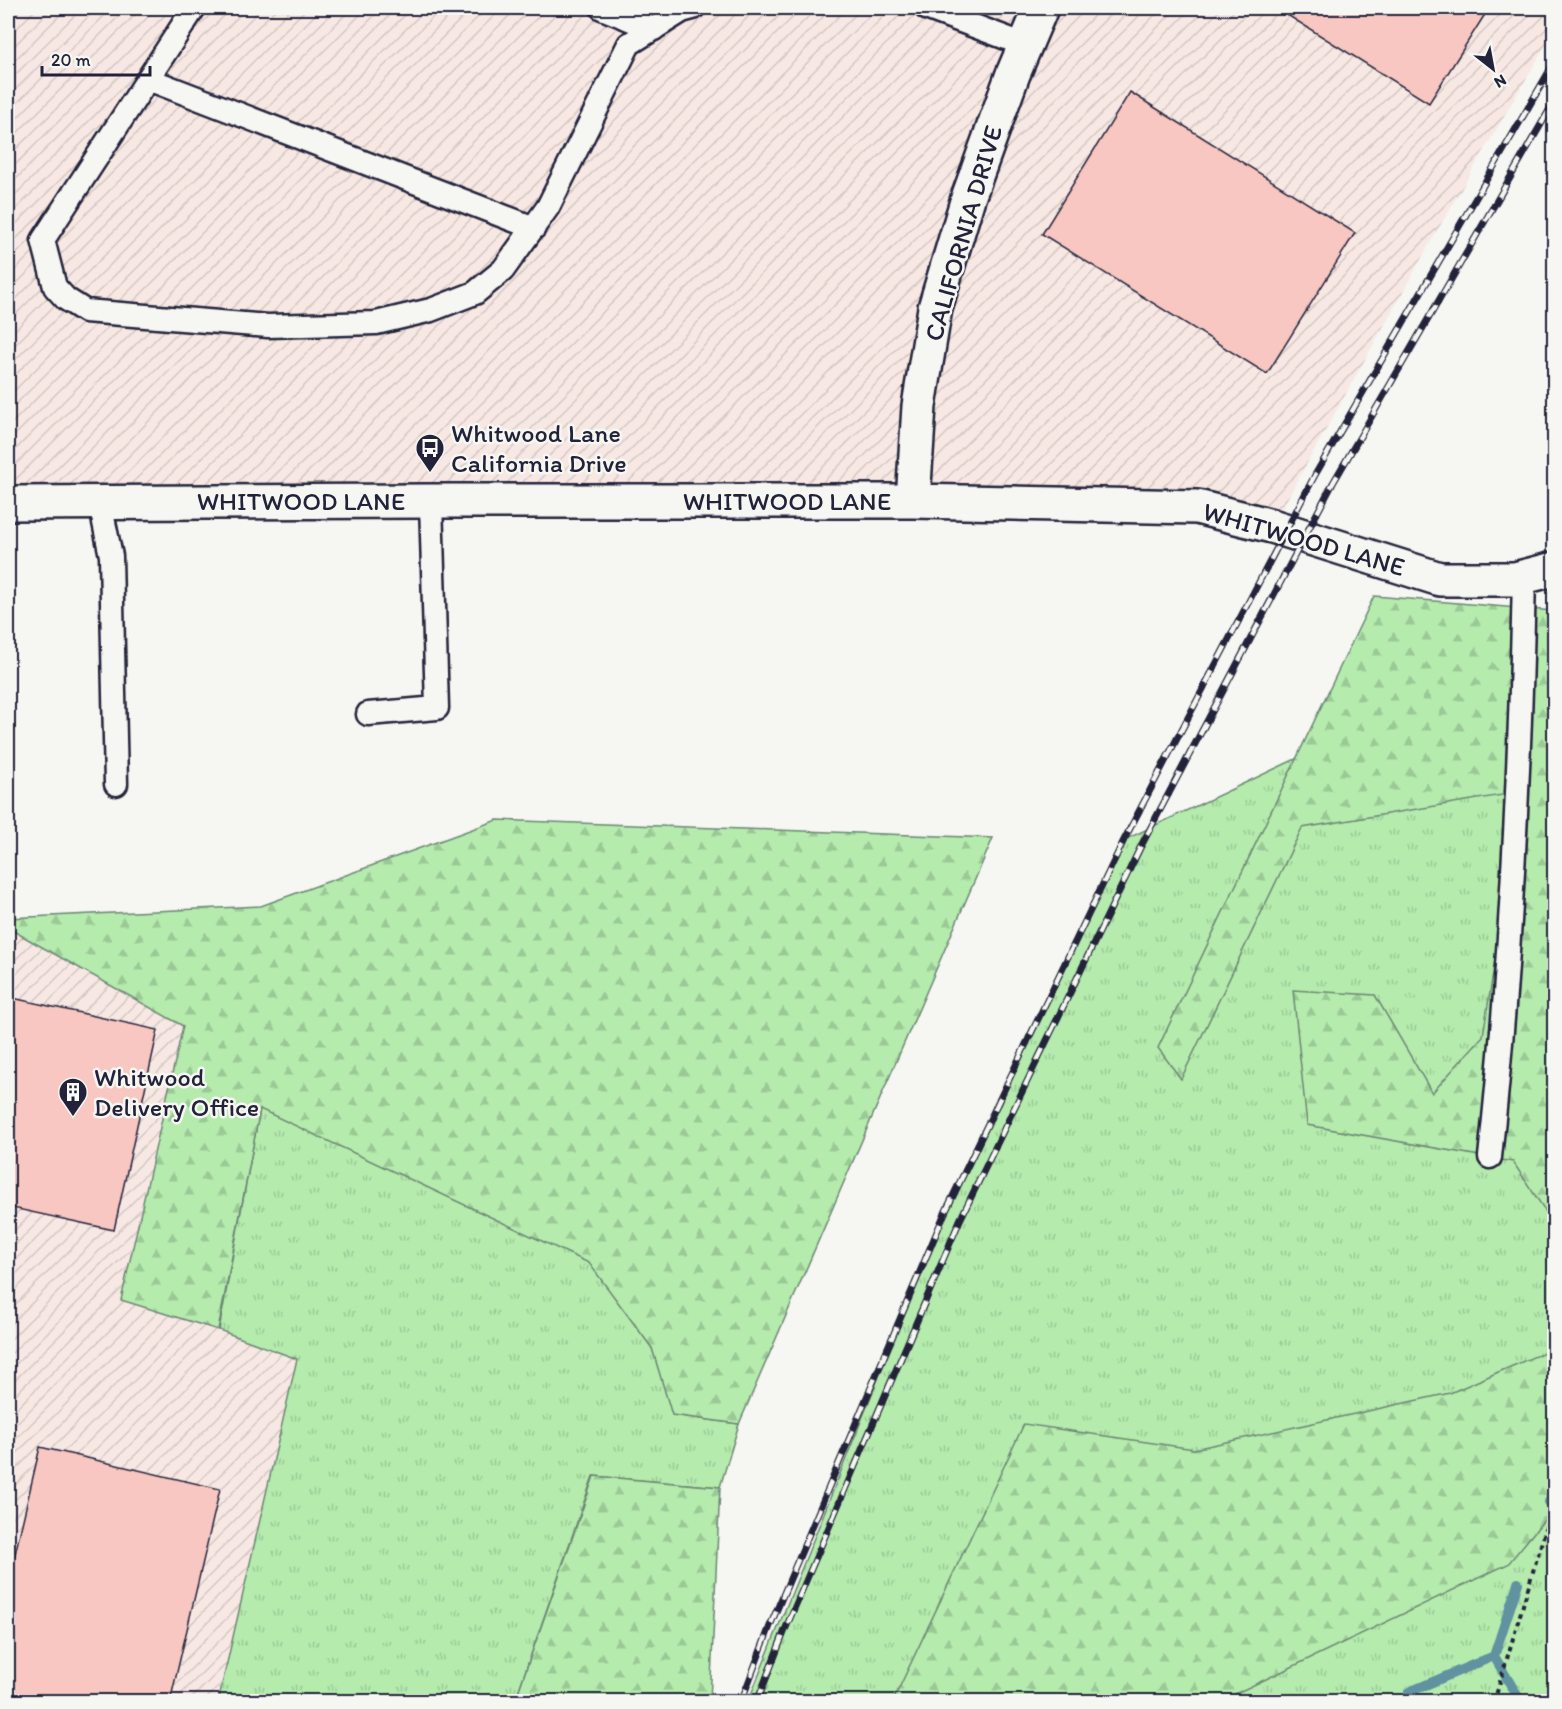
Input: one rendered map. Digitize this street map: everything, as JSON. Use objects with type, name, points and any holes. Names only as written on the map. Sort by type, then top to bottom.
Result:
[{"type":"street","name":"CALIFORNIA DRIVE","points":[[913,501],[919,406],[935,308],[968,198],[1041,8]]},
{"type":"street","name":"WHITWOOD LANE","points":[[8,503],[913,501],[1197,507],[1272,525],[1440,579],[1515,579],[1539,573]]},
{"type":"lane","points":[[194,8],[44,240],[56,287],[66,299],[85,312],[268,326],[376,323],[431,310],[475,293],[503,270],[548,207],[629,44],[682,11],[693,8]]},
{"type":"lane","points":[[602,8],[654,28]]},
{"type":"lane","points":[[926,8],[1025,45]]},
{"type":"lane","points":[[147,79],[534,228]]},
{"type":"lane","points":[[368,714],[437,708],[431,501]]},
{"type":"lane","points":[[100,503],[111,556],[116,784]]},
{"type":"lane","points":[[1490,1157],[1500,1068],[1518,811],[1539,573]]},
{"type":"path","points":[[1494,1701],[1554,1502]]},
{"type":"shaded area","points":[[8,8],[1554,8],[1554,31],[1434,236],[1272,526],[1197,507],[8,503]]},
{"type":"shaded area","points":[[8,928],[183,1026],[121,1300],[218,1330],[297,1359],[218,1701],[8,1701]]},
{"type":"green space","points":[[1374,596],[1554,611],[1554,1224],[1513,1162],[1307,1125],[1293,990],[1375,995],[1432,1093],[1483,1036],[1512,854],[1508,794],[1302,828],[1181,1079],[1158,1048]]},
{"type":"green space","points":[[1554,652],[1554,1701],[748,1702],[944,1215],[1124,840],[1516,655]]},
{"type":"green space","points":[[497,820],[993,838],[739,1424],[672,1415],[652,1348],[589,1263],[260,1109],[218,1330],[121,1300],[183,1026],[8,928],[8,918],[261,906]]},
{"type":"green space","points":[[260,1108],[590,1263],[652,1348],[673,1415],[739,1424],[720,1487],[593,1476],[515,1701],[218,1702],[297,1359],[219,1330]]},
{"type":"green space","points":[[1554,1348],[1554,1508],[1508,1564],[1220,1701],[893,1701],[1024,1424],[1194,1449],[1450,1393]]},
{"type":"green space","points":[[594,1476],[720,1487],[710,1701],[515,1701]]},
{"type":"building","points":[[1276,8],[1489,8],[1429,103]]},
{"type":"building","points":[[1130,92],[1355,233],[1267,374],[1042,234]]},
{"type":"building","name":"Whitwood Delivery Office","points":[[8,997],[158,1030],[114,1230],[8,1207]]},
{"type":"building","points":[[40,1447],[220,1489],[170,1702],[8,1702],[8,1584]]},
{"type":"waterway","points":[[1549,1502],[1554,1494]]},
{"type":"waterway","points":[[1494,1656],[1518,1583]]},
{"type":"waterway","points":[[1409,1692],[1494,1656],[1521,1702]]},
{"type":"railway","points":[[741,1702],[770,1626],[944,1215],[1124,840],[1315,475],[1554,63]]},
{"type":"railway","points":[[757,1702],[785,1630],[960,1220],[1141,846],[1333,483],[1554,102]]},
{"type":"place","name":"Whitwood Lane California Drive","points":[[430,474]]},
{"type":"place","name":"Whitwood Delivery Office","points":[[73,1118]]}]
